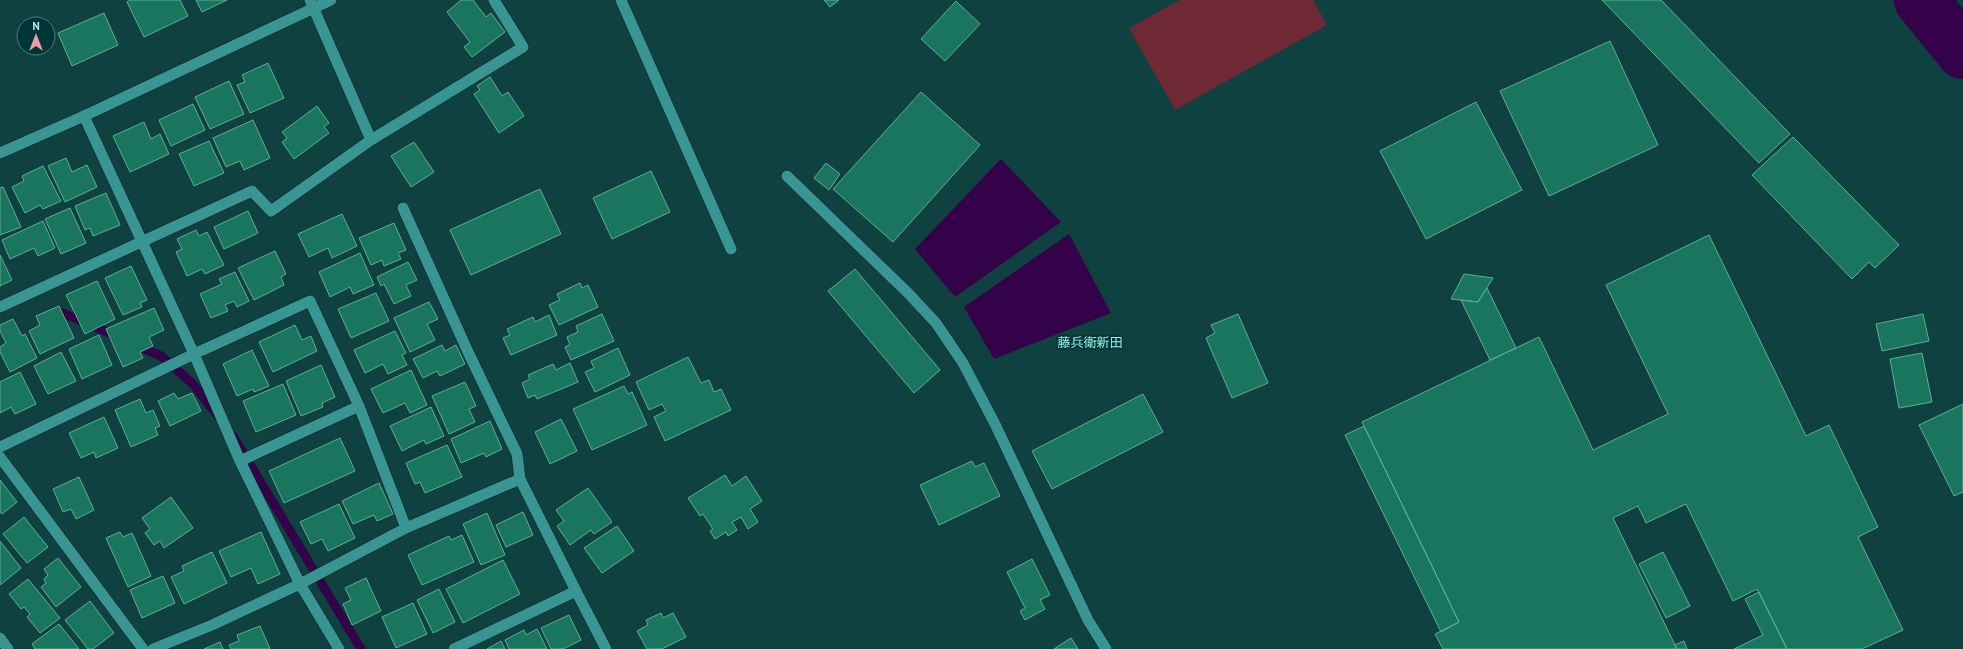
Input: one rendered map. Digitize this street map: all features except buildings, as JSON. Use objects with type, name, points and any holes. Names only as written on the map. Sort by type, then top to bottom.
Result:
[{"type":"street","points":[[0,153],[84,116],[312,4],[331,0]]},
{"type":"street","points":[[0,307],[252,191],[271,211],[371,140],[523,47],[494,0]]},
{"type":"street","points":[[621,0],[731,249]]},
{"type":"street","points":[[312,4],[371,140]]},
{"type":"street","points":[[84,116],[194,354],[240,461],[300,584],[339,649]]},
{"type":"street","points":[[788,176],[936,323],[963,363],[995,424],[1088,620],[1106,649]]},
{"type":"street","points":[[403,208],[469,354],[517,454],[520,479],[606,649]]},
{"type":"street","points":[[0,447],[194,354],[310,301],[359,406],[406,528]]},
{"type":"street","points":[[240,461],[359,406]]},
{"type":"street","points":[[0,457],[143,649]]},
{"type":"street","points":[[153,649],[212,625],[300,584],[406,528],[520,479]]},
{"type":"street","points":[[454,649],[576,591]]},
{"type":"street","points":[[0,638],[8,649]]},
{"type":"shaded area","points":[[1180,0],[1313,0],[1327,25],[1175,110],[1129,28]]},
{"type":"shaded area","points":[[1001,159],[1061,222],[955,297],[915,249]]},
{"type":"shaded area","points":[[1069,234],[1111,313],[994,359],[964,307]]},
{"type":"waterway","points":[[1921,0],[1963,52]]},
{"type":"waterway","points":[[63,313],[118,337]]},
{"type":"waterway","points":[[135,345],[161,356],[193,384],[218,416]]},
{"type":"waterway","points":[[233,436],[361,649]]},
{"type":"district","name":"藤兵衛新田","points":[[1090,342]]}]
